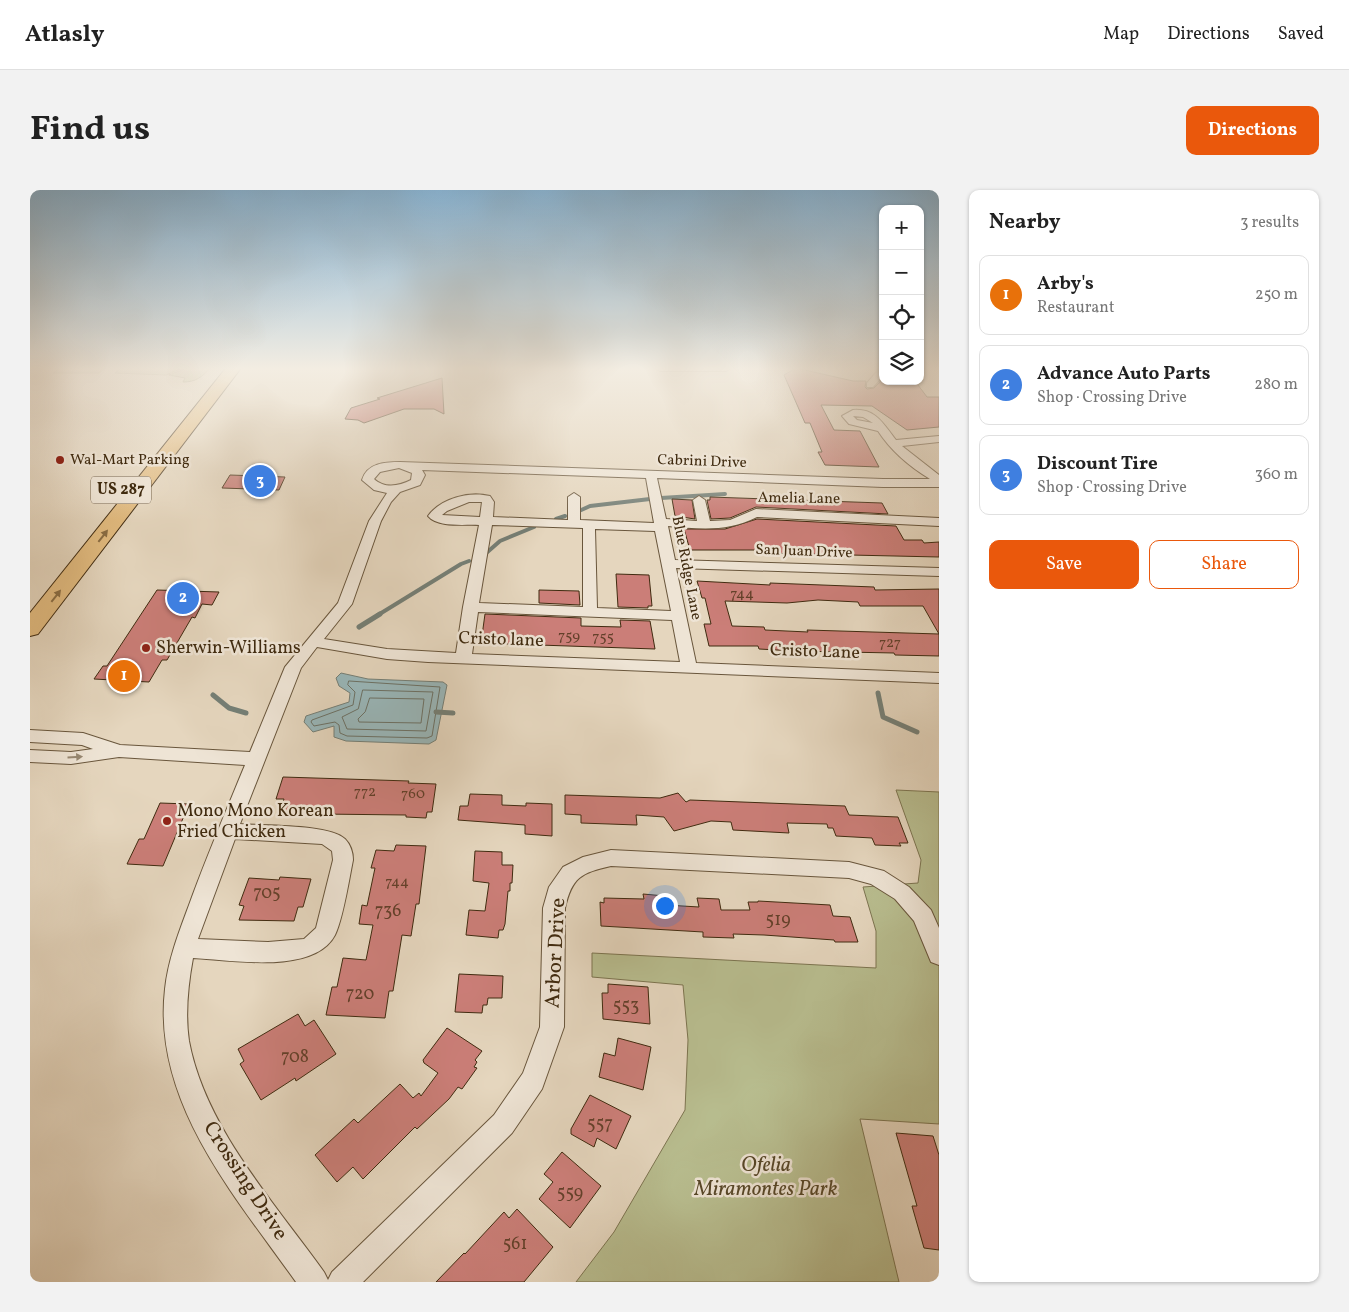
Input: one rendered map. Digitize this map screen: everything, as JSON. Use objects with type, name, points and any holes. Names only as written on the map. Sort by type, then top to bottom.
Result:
[{"type":"main road","name":"US 287","points":[[30,600],[179,419]]},
{"type":"main road","name":"US 287","points":[[30,629],[194,419]]},
{"type":"street","points":[[881,428],[893,444],[939,481]]},
{"type":"street","points":[[893,444],[939,439]]},
{"type":"street","points":[[407,466],[417,472],[419,479],[411,485],[397,488],[382,488],[375,486],[368,480],[370,472],[383,467],[407,466]]},
{"type":"street","name":"Cabrini Drive","points":[[407,466],[883,483],[939,481]]},
{"type":"street","name":"Cabrini Drive","points":[[419,479],[464,469]]},
{"type":"street","name":"Blue Ridge Lane","points":[[651,476],[689,667]]},
{"type":"street","name":"Crossing Drive","points":[[375,521],[373,514],[379,491],[382,488]]},
{"type":"street","name":"Crossing Drive","points":[[314,1282],[229,1164],[191,1095],[177,1040],[176,989],[184,948],[293,667],[344,604],[355,580],[375,521],[386,501],[397,488]]},
{"type":"street","points":[[574,497],[574,524]]},
{"type":"street","points":[[699,500],[704,524]]},
{"type":"street","name":"Amelia Lane","points":[[470,608],[486,521],[574,524],[704,524],[739,522],[747,515],[756,513],[939,522]]},
{"type":"street","points":[[589,524],[590,612]]},
{"type":"street","name":"San Juan Drive","points":[[669,564],[939,572]]},
{"type":"street","points":[[463,658],[470,608],[679,616]]},
{"type":"street","name":"Cristo lane","points":[[313,642],[387,654],[689,667]]},
{"type":"street","name":"Cristo Lane","points":[[689,667],[939,678]]},
{"type":"street","points":[[30,736],[83,739],[119,751]]},
{"type":"street","points":[[30,756],[71,758],[119,751],[256,759]]},
{"type":"street","points":[[184,948],[288,951],[308,948],[319,941],[326,931],[343,860],[343,851],[338,843],[324,837],[228,831]]},
{"type":"street","name":"Arbor Drive","points":[[342,1282],[503,1124],[533,1080],[552,1027],[554,908],[559,887],[570,873],[590,863],[611,858],[849,870],[877,877],[902,893],[923,916],[939,955]]},
{"type":"green space","name":"Ofelia Miramontes Park","points":[[896,790],[939,792],[939,1124],[860,1119],[899,1282],[576,1282],[614,1232],[685,1110],[688,1040],[683,985],[592,977],[592,953],[876,968],[876,931],[863,887],[918,883],[921,860]]},
{"type":"water","points":[[341,673],[368,679],[443,682],[447,685],[436,740],[429,744],[346,741],[334,737],[334,726],[313,732],[304,722],[306,716],[349,702],[350,693],[339,686],[336,678]]},
{"type":"building","points":[[345,419],[376,419],[364,423],[358,420]]},
{"type":"building","points":[[803,419],[828,419],[834,430],[860,431],[879,467],[825,465],[818,452],[822,452],[810,423],[805,423]]},
{"type":"building","points":[[891,419],[939,419],[939,427],[907,430]]},
{"type":"building","points":[[230,475],[285,477],[279,490],[222,488]]},
{"type":"building","points":[[710,497],[882,503],[888,514],[756,507],[730,518],[711,519],[707,500],[710,500]]},
{"type":"building","points":[[672,499],[692,500],[695,519],[675,516]]},
{"type":"building","points":[[757,519],[896,526],[904,540],[922,540],[924,543],[939,542],[939,557],[761,553],[760,550],[690,550],[684,529],[725,529]]},
{"type":"building","points":[[616,574],[649,575],[652,606],[648,606],[648,608],[618,607]]},
{"type":"building","points":[[697,581],[770,585],[770,583],[874,587],[875,590],[939,589],[939,634],[939,656],[795,651],[759,649],[758,646],[709,646],[704,624],[711,624],[705,598],[702,598]],"holes":[[[818,600],[858,602],[860,606],[923,606],[939,634],[807,630],[808,632],[765,630],[764,627],[732,626],[725,601],[787,603]]]},
{"type":"building","points":[[157,590],[219,592],[212,605],[202,604],[195,618],[192,617],[167,660],[162,660],[149,682],[94,679],[103,666],[107,666]]},
{"type":"building","points":[[539,590],[579,591],[580,605],[539,603]]},
{"type":"building","points":[[485,614],[581,618],[581,626],[621,627],[620,620],[650,621],[655,649],[481,643]]},
{"type":"building","points":[[283,777],[409,781],[408,783],[436,784],[432,812],[427,812],[426,818],[406,817],[406,815],[310,814],[311,812],[280,811],[284,799],[276,799]]},
{"type":"building","points":[[678,793],[686,802],[690,800],[845,806],[849,815],[898,817],[908,843],[899,843],[901,846],[875,845],[872,838],[836,836],[833,828],[828,828],[827,824],[787,823],[789,833],[733,830],[731,822],[711,821],[674,831],[664,817],[636,815],[637,825],[581,823],[581,815],[565,814],[565,795],[660,798]]},
{"type":"building","points":[[470,794],[502,795],[502,805],[526,806],[526,803],[552,804],[552,836],[525,834],[525,825],[458,820],[460,806],[468,806]]},
{"type":"building","name":"Mono Mono Korean Fried Chicken","points":[[160,803],[189,804],[163,866],[127,864],[139,839],[144,839]]},
{"type":"building","points":[[396,845],[426,846],[419,904],[416,904],[411,936],[402,935],[393,991],[389,991],[385,1018],[326,1015],[332,987],[337,987],[343,958],[366,960],[373,925],[359,924],[362,905],[367,906],[375,868],[371,868],[376,850],[394,851]]},
{"type":"building","points":[[475,851],[502,852],[502,865],[513,865],[505,924],[503,930],[499,930],[498,938],[466,935],[469,910],[485,911],[489,883],[473,881]]},
{"type":"building","points":[[280,877],[311,879],[303,907],[298,907],[294,921],[239,920],[244,906],[239,905],[249,878],[279,880]]},
{"type":"building","points":[[643,894],[665,896],[666,905],[699,907],[697,898],[719,899],[721,910],[750,910],[748,902],[758,901],[830,905],[833,916],[850,917],[858,942],[733,934],[734,938],[703,937],[703,932],[601,926],[600,902],[604,903],[604,898],[644,899]]},
{"type":"building","points":[[459,974],[503,976],[502,998],[488,998],[487,1005],[483,1005],[482,1013],[455,1012]]},
{"type":"building","points":[[608,984],[648,987],[650,1024],[603,1019],[602,993],[608,993]]},
{"type":"building","points":[[298,1014],[305,1026],[314,1020],[336,1054],[296,1081],[295,1078],[261,1100],[240,1064],[244,1061],[238,1049]]},
{"type":"building","points":[[447,1028],[482,1051],[475,1060],[477,1062],[474,1067],[477,1068],[462,1089],[458,1087],[449,1099],[417,1129],[415,1127],[363,1179],[353,1167],[337,1182],[315,1155],[354,1119],[358,1123],[400,1084],[413,1098],[419,1093],[421,1096],[438,1073],[424,1063],[423,1060]]},
{"type":"building","points":[[618,1038],[651,1047],[643,1090],[599,1077],[604,1053],[615,1056]]},
{"type":"building","points":[[590,1095],[631,1116],[616,1149],[597,1138],[594,1147],[571,1134],[571,1129]]},
{"type":"building","points":[[896,1133],[933,1136],[939,1155],[939,1250],[924,1248],[912,1206],[917,1206]]},
{"type":"building","points":[[562,1152],[601,1186],[570,1228],[539,1199],[553,1182],[544,1174]]},
{"type":"building","points":[[517,1209],[553,1247],[524,1282],[436,1282],[504,1212],[509,1218]]},
{"type":"waterway","points":[[661,498],[725,494]]},
{"type":"waterway","points":[[579,511],[590,506],[650,499]]},
{"type":"waterway","points":[[556,519],[565,516]]},
{"type":"waterway","points":[[484,555],[500,541],[534,527]]},
{"type":"waterway","points":[[378,615],[461,564],[469,561]]},
{"type":"waterway","points":[[359,627],[380,614]]},
{"type":"waterway","points":[[878,693],[883,717],[917,732]]},
{"type":"waterway","points":[[213,695],[229,708],[246,713]]},
{"type":"waterway","points":[[436,712],[453,713]]},
{"type":"place","name":"Wal-Mart Parking","points":[[60,460]]},
{"type":"place","name":"Discount Tire","points":[[260,481]]},
{"type":"place","name":"Advance Auto Parts","points":[[183,598]]},
{"type":"place","name":"Sherwin-Williams","points":[[146,648]]},
{"type":"place","name":"Arby's","points":[[124,676]]},
{"type":"place","name":"Mono Mono Korean Fried Chicken","points":[[167,821]]}]
